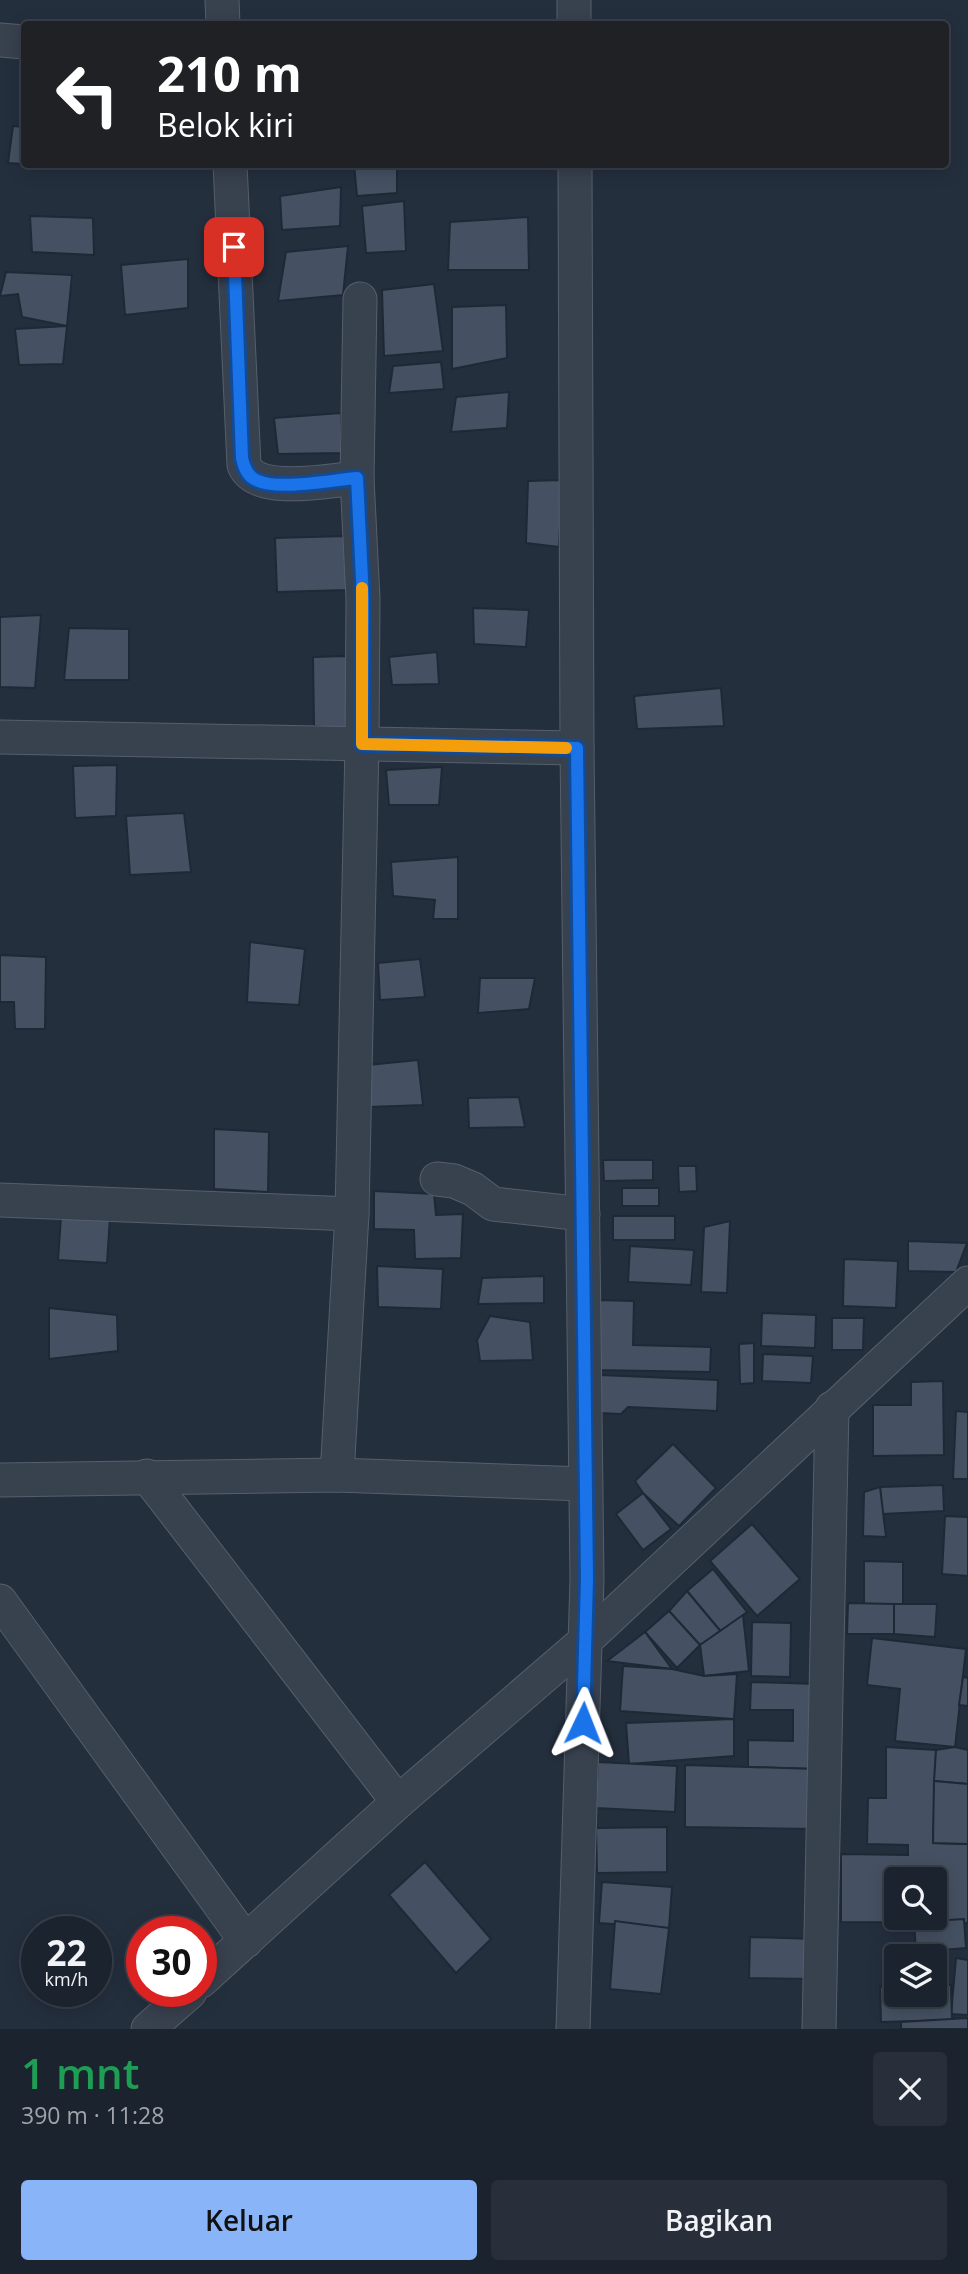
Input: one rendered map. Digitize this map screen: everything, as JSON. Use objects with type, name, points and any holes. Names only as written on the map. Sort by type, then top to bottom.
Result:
[{"type":"street","points":[[222,0],[223,21]]},
{"type":"street","points":[[574,0],[574,21]]},
{"type":"street","points":[[0,40],[21,43]]},
{"type":"street","points":[[230,168],[244,466],[249,475],[264,483],[357,478]]},
{"type":"street","points":[[573,2029],[586,1640],[577,748],[575,168]]},
{"type":"street","points":[[337,1475],[352,1214],[362,744],[363,599],[357,478],[360,299]]},
{"type":"street","points":[[0,737],[577,748]]},
{"type":"street","points":[[437,1179],[454,1181],[473,1189],[493,1204],[583,1214]]},
{"type":"street","points":[[0,1200],[352,1214]]},
{"type":"street","points":[[217,1967],[398,1802],[586,1640],[968,1283]]},
{"type":"street","points":[[820,2029],[832,1409]]},
{"type":"street","points":[[0,1480],[337,1475],[584,1484]]},
{"type":"street","points":[[147,1476],[398,1802]]},
{"type":"street","points":[[0,1601],[246,1941]]},
{"type":"street","points":[[148,2029],[173,2007]]},
{"type":"building","points":[[13,126],[21,127],[21,164],[8,163]]},
{"type":"building","points":[[354,168],[397,168],[397,193],[357,196]]},
{"type":"building","points":[[341,187],[340,226],[282,230],[280,196]]},
{"type":"building","points":[[404,201],[406,251],[366,253],[362,206]]},
{"type":"building","points":[[30,216],[93,218],[94,255],[32,252]]},
{"type":"building","points":[[528,217],[529,270],[448,270],[450,222]]},
{"type":"building","points":[[348,246],[343,295],[278,301],[286,252]]},
{"type":"building","points":[[188,259],[188,308],[125,315],[121,265]]},
{"type":"building","points":[[6,272],[72,275],[67,326],[22,317],[18,294],[0,296]]},
{"type":"building","points":[[434,284],[443,351],[384,356],[382,290]]},
{"type":"building","points":[[506,305],[507,358],[452,369],[452,307]]},
{"type":"building","points":[[67,326],[63,364],[19,365],[15,329]]},
{"type":"building","points":[[441,362],[444,389],[389,393],[393,366]]},
{"type":"building","points":[[509,392],[507,428],[451,432],[456,397]]},
{"type":"building","points":[[341,413],[341,453],[278,454],[274,418]]},
{"type":"building","points":[[562,480],[559,547],[526,543],[528,481]]},
{"type":"building","points":[[345,536],[347,590],[277,592],[275,538]]},
{"type":"building","points":[[473,608],[529,610],[526,647],[474,644]]},
{"type":"building","points":[[41,615],[35,688],[0,687],[0,617]]},
{"type":"building","points":[[69,628],[129,629],[129,680],[64,680]]},
{"type":"building","points":[[437,652],[439,684],[392,685],[389,657]]},
{"type":"building","points":[[346,656],[347,730],[314,726],[313,657]]},
{"type":"building","points":[[721,688],[724,726],[637,729],[634,696]]},
{"type":"building","points":[[117,765],[116,816],[75,818],[73,766]]},
{"type":"building","points":[[442,767],[439,805],[389,805],[386,770]]},
{"type":"building","points":[[184,813],[191,872],[130,875],[126,816]]},
{"type":"building","points":[[458,857],[458,919],[433,919],[435,900],[393,896],[391,862]]},
{"type":"building","points":[[250,942],[305,949],[299,1005],[247,1002]]},
{"type":"building","points":[[0,955],[46,957],[45,1029],[15,1029],[14,1002],[0,1002]]},
{"type":"building","points":[[420,959],[425,997],[380,1000],[378,963]]},
{"type":"building","points":[[480,978],[535,978],[529,1009],[478,1013]]},
{"type":"building","points":[[418,1060],[423,1105],[369,1107],[368,1065]]},
{"type":"building","points":[[519,1097],[525,1127],[469,1128],[468,1098]]},
{"type":"building","points":[[214,1129],[269,1132],[268,1192],[214,1189]]},
{"type":"building","points":[[603,1160],[653,1160],[653,1180],[604,1181]]},
{"type":"building","points":[[678,1166],[696,1166],[697,1191],[679,1192]]},
{"type":"building","points":[[622,1188],[659,1188],[659,1206],[622,1206]]},
{"type":"building","points":[[374,1191],[434,1194],[436,1215],[463,1214],[461,1258],[415,1259],[414,1230],[374,1229]]},
{"type":"building","points":[[613,1216],[675,1216],[675,1240],[613,1240]]},
{"type":"building","points":[[61,1217],[110,1217],[107,1263],[58,1260]]},
{"type":"building","points":[[730,1221],[727,1293],[701,1292],[704,1227]]},
{"type":"building","points":[[908,1241],[967,1243],[956,1272],[908,1271]]},
{"type":"building","points":[[630,1246],[694,1250],[691,1285],[628,1282]]},
{"type":"building","points":[[844,1259],[898,1261],[896,1308],[843,1306]]},
{"type":"building","points":[[377,1266],[443,1269],[441,1309],[378,1307]]},
{"type":"building","points":[[544,1276],[544,1303],[478,1304],[482,1278]]},
{"type":"building","points":[[597,1300],[634,1301],[633,1345],[711,1347],[710,1372],[595,1370]]},
{"type":"building","points":[[49,1308],[117,1315],[118,1351],[49,1359]]},
{"type":"building","points":[[762,1313],[816,1315],[815,1348],[761,1346]]},
{"type":"building","points":[[490,1316],[530,1322],[533,1360],[480,1361],[477,1340]]},
{"type":"building","points":[[832,1318],[864,1318],[863,1350],[832,1350]]},
{"type":"building","points":[[754,1343],[754,1383],[740,1384],[739,1344]]},
{"type":"building","points":[[763,1354],[813,1356],[811,1383],[762,1381]]},
{"type":"building","points":[[600,1375],[718,1380],[717,1411],[628,1407],[621,1414],[598,1413]]},
{"type":"building","points":[[943,1381],[944,1455],[873,1456],[873,1405],[911,1405],[911,1382]]},
{"type":"building","points":[[956,1411],[968,1412],[968,1479],[953,1479]]},
{"type":"building","points":[[673,1444],[716,1488],[679,1526],[643,1493],[635,1481]]},
{"type":"building","points":[[943,1485],[944,1511],[882,1514],[880,1487]]},
{"type":"building","points":[[880,1487],[886,1537],[863,1536],[864,1492]]},
{"type":"building","points":[[643,1493],[671,1529],[643,1550],[616,1514]]},
{"type":"building","points":[[945,1516],[968,1517],[968,1576],[942,1574]]},
{"type":"building","points":[[752,1524],[800,1579],[757,1616],[710,1561]]},
{"type":"building","points":[[864,1561],[903,1562],[903,1604],[864,1604]]},
{"type":"building","points":[[713,1569],[747,1612],[722,1633],[687,1591]]},
{"type":"building","points":[[687,1591],[722,1633],[700,1645],[669,1611]]},
{"type":"building","points":[[848,1603],[894,1604],[894,1634],[847,1634]]},
{"type":"building","points":[[894,1604],[937,1604],[935,1637],[894,1634]]},
{"type":"building","points":[[669,1611],[700,1645],[677,1668],[645,1632]]},
{"type":"building","points":[[743,1615],[749,1671],[704,1676],[700,1645]]},
{"type":"building","points":[[752,1622],[791,1623],[790,1677],[751,1676]]},
{"type":"building","points":[[645,1632],[672,1669],[607,1661]]},
{"type":"building","points":[[872,1638],[966,1649],[955,1747],[895,1741],[900,1689],[867,1685]]},
{"type":"building","points":[[623,1666],[672,1669],[704,1676],[737,1674],[734,1719],[620,1711]]},
{"type":"building","points":[[963,1677],[968,1678],[968,1706],[959,1705]]},
{"type":"building","points":[[751,1682],[817,1684],[815,1769],[748,1767],[748,1740],[793,1741],[793,1710],[750,1710]]},
{"type":"building","points":[[734,1719],[734,1756],[629,1764],[626,1723]]},
{"type":"building","points":[[886,1747],[936,1750],[933,1843],[968,1844],[968,1923],[947,1923],[947,1867],[884,1867],[884,1922],[841,1922],[841,1854],[908,1855],[908,1845],[867,1844],[868,1798],[886,1798]]},
{"type":"building","points":[[955,1747],[968,1750],[968,1784],[934,1781],[936,1750]]},
{"type":"building","points":[[598,1762],[677,1766],[675,1812],[596,1808]]},
{"type":"building","points":[[685,1765],[815,1769],[813,1829],[685,1827]]},
{"type":"building","points":[[934,1781],[968,1784],[968,1844],[933,1843]]},
{"type":"building","points":[[667,1827],[667,1872],[597,1873],[596,1828]]},
{"type":"building","points":[[425,1862],[491,1939],[456,1973],[389,1895]]},
{"type":"building","points":[[602,1882],[672,1887],[669,1928],[599,1923]]},
{"type":"building","points":[[964,1919],[966,1948],[947,1950],[947,1944],[915,1944],[915,1930],[947,1930],[947,1920]]},
{"type":"building","points":[[615,1921],[669,1928],[661,1994],[610,1989]]},
{"type":"building","points":[[750,1937],[815,1939],[814,1979],[749,1978]]},
{"type":"building","points":[[956,1958],[968,1960],[968,2015],[951,2014]]},
{"type":"building","points":[[947,1985],[951,1985],[952,2020],[881,2022],[880,1987],[884,1987],[884,2007],[947,2007]]},
{"type":"building","points":[[968,2018],[968,2029],[901,2029],[901,2022]]},
{"type":"slow traffic","points":[[362,588],[362,744],[566,748]]},
{"type":"route","points":[[234,247],[242,458],[246,471],[255,480],[278,484],[357,478],[363,599],[362,744],[577,748],[582,948],[584,1484],[587,1579],[583,1723]]}]
